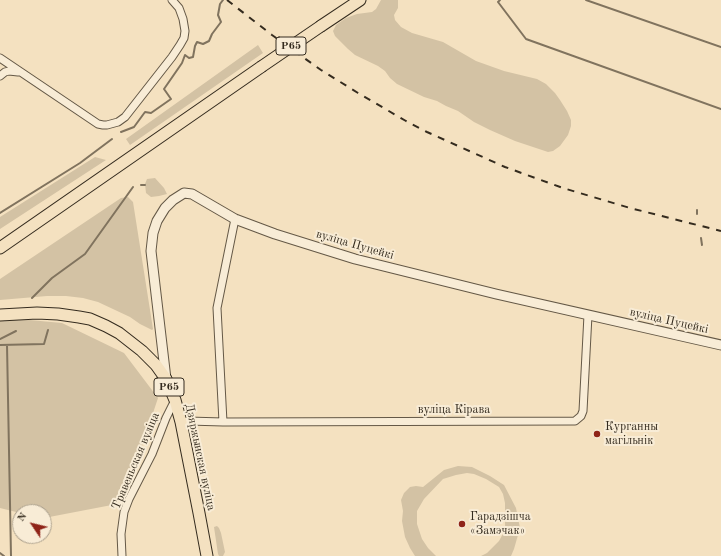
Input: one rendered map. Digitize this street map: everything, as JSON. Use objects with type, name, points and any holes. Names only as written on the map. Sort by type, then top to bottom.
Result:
[{"type":"main road","name":"Р65","points":[[0,248],[360,0]]},
{"type":"main road","name":"Дзяржынская вуліца","points":[[2,314],[58,314],[79,316],[90,319],[106,326],[125,338],[142,351],[156,365],[166,379],[175,400],[181,422],[207,556]]},
{"type":"street","points":[[0,58],[98,124],[107,125],[118,122],[125,117],[172,57],[184,38],[185,31],[183,19],[179,8],[172,0]]},
{"type":"street","points":[[0,76],[9,71],[20,72]]},
{"type":"street","name":"вуліца Пуцейкі","points":[[166,379],[151,251],[153,233],[157,220],[165,208],[173,200],[184,194],[192,194],[236,218],[285,238],[355,259],[496,294],[721,345]]},
{"type":"street","points":[[223,422],[217,308],[236,218]]},
{"type":"street","name":"вуліца Кірава","points":[[181,422],[575,421],[581,416],[583,411],[588,315]]},
{"type":"street","name":"Травеньская вуліца","points":[[122,556],[121,534],[124,512],[152,454],[166,418],[175,400]]},
{"type":"shaded area","points":[[381,0],[398,0],[398,8],[394,15],[395,20],[401,27],[412,33],[443,42],[476,61],[504,71],[537,79],[546,84],[560,100],[571,120],[568,135],[560,146],[553,151],[548,152],[515,141],[490,130],[474,122],[458,111],[397,84],[378,66],[355,55],[335,36],[333,31],[336,25],[346,18],[357,14],[372,12],[376,9]]},
{"type":"shaded area","points":[[258,45],[263,53],[130,145],[126,139]]},
{"type":"shaded area","points":[[95,157],[106,160],[0,229],[0,217]]},
{"type":"shaded area","points":[[155,178],[167,194],[151,197],[146,193],[145,184],[147,179]]},
{"type":"shaded area","points":[[128,197],[133,202],[152,330],[130,317],[98,302],[83,298],[47,296],[0,300],[0,279],[121,198]]},
{"type":"shaded area","points":[[8,318],[62,323],[124,353],[158,398],[137,461],[117,504],[52,516],[52,504],[12,504],[12,511],[0,508],[0,319]]},
{"type":"shaded area","points":[[458,466],[472,467],[504,485],[516,508],[520,528],[511,556],[481,556],[487,553],[499,541],[505,530],[505,503],[503,494],[499,487],[486,479],[467,473],[443,479],[424,499],[417,511],[417,524],[422,539],[436,556],[415,556],[410,548],[405,537],[402,521],[403,511],[401,500],[404,493],[410,487],[423,487],[444,470]]},
{"type":"shaded area","points":[[217,526],[221,533],[225,552],[223,556],[219,556],[218,554],[214,527]]},
{"type":"waterway","points":[[121,132],[134,127],[145,112],[151,113],[171,99],[164,89],[182,63],[185,55],[189,58],[193,57],[197,42],[203,44],[209,41],[212,34],[221,22],[218,15],[220,4],[223,0]]},
{"type":"waterway","points":[[500,0],[498,2],[526,39],[721,109]]},
{"type":"waterway","points":[[586,0],[721,47]]},
{"type":"waterway","points":[[0,213],[80,163],[112,139]]},
{"type":"waterway","points":[[32,298],[52,278],[85,254],[133,187]]},
{"type":"waterway","points":[[701,238],[702,245]]},
{"type":"waterway","points":[[0,345],[44,344],[48,330]]},
{"type":"waterway","points":[[0,339],[16,331]]},
{"type":"waterway","points":[[7,345],[11,556]]},
{"type":"waterway","points":[[0,553],[4,556]]},
{"type":"railway","points":[[227,0],[321,70],[427,132],[505,167],[563,188],[630,208],[721,231]]},
{"type":"place","name":"Курганны магільнік","points":[[597,434]]},
{"type":"place","name":"Гарадзішча «Замэчак»","points":[[462,524]]}]
